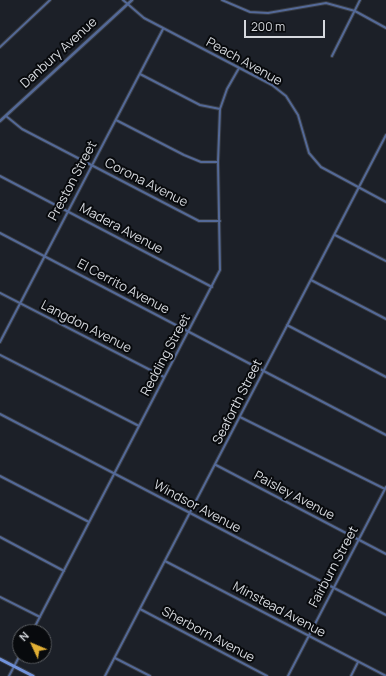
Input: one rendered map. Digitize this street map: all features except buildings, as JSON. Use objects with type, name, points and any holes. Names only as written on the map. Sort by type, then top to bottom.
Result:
[{"type":"main road","points":[[0,659],[33,676]]},
{"type":"street","points":[[0,47],[50,0]]},
{"type":"street","name":"Peach Avenue","points":[[123,0],[144,18],[163,29],[272,85],[286,96],[298,115],[302,134],[309,153],[321,167],[386,202]]},
{"type":"street","name":"Danbury Avenue","points":[[0,121],[132,0]]},
{"type":"street","points":[[222,0],[250,12],[268,13],[326,3],[355,11],[386,28]]},
{"type":"street","points":[[332,56],[360,0]]},
{"type":"street","name":"Preston Street","points":[[0,342],[163,29]]},
{"type":"street","name":"Redding Street","points":[[36,624],[220,270],[218,162],[220,109],[227,89],[239,68]]},
{"type":"street","points":[[140,74],[200,105],[220,109]]},
{"type":"street","name":"Corona Avenue","points":[[6,116],[22,129],[199,221],[220,221]]},
{"type":"street","points":[[116,120],[184,155],[201,162],[218,162]]},
{"type":"street","name":"Seaforth Street","points":[[105,676],[164,561],[216,465],[386,135]]},
{"type":"street","name":"Madera Avenue","points":[[0,176],[212,287]]},
{"type":"street","name":"El Cerrito Avenue","points":[[0,234],[386,435]]},
{"type":"street","points":[[335,235],[386,261]]},
{"type":"street","points":[[311,280],[386,319]]},
{"type":"street","name":"Langdon Avenue","points":[[0,293],[164,377]]},
{"type":"street","points":[[287,325],[386,377]]},
{"type":"street","points":[[0,355],[139,426]]},
{"type":"street","name":"Windsor Avenue","points":[[0,414],[386,615]]},
{"type":"street","points":[[240,417],[386,488]]},
{"type":"street","name":"Paisley Avenue","points":[[216,465],[386,554]]},
{"type":"street","points":[[0,476],[89,522]]},
{"type":"street","name":"Fairburn Street","points":[[288,676],[386,488]]},
{"type":"street","points":[[0,537],[64,571]]},
{"type":"street","name":"Minstead Avenue","points":[[164,561],[386,676]]},
{"type":"street","points":[[0,597],[40,617]]},
{"type":"street","name":"Sherborn Avenue","points":[[140,609],[267,676]]},
{"type":"street","points":[[115,658],[150,676]]},
{"type":"street","points":[[351,676],[358,662]]},
{"type":"street","points":[[9,676],[14,666]]}]
